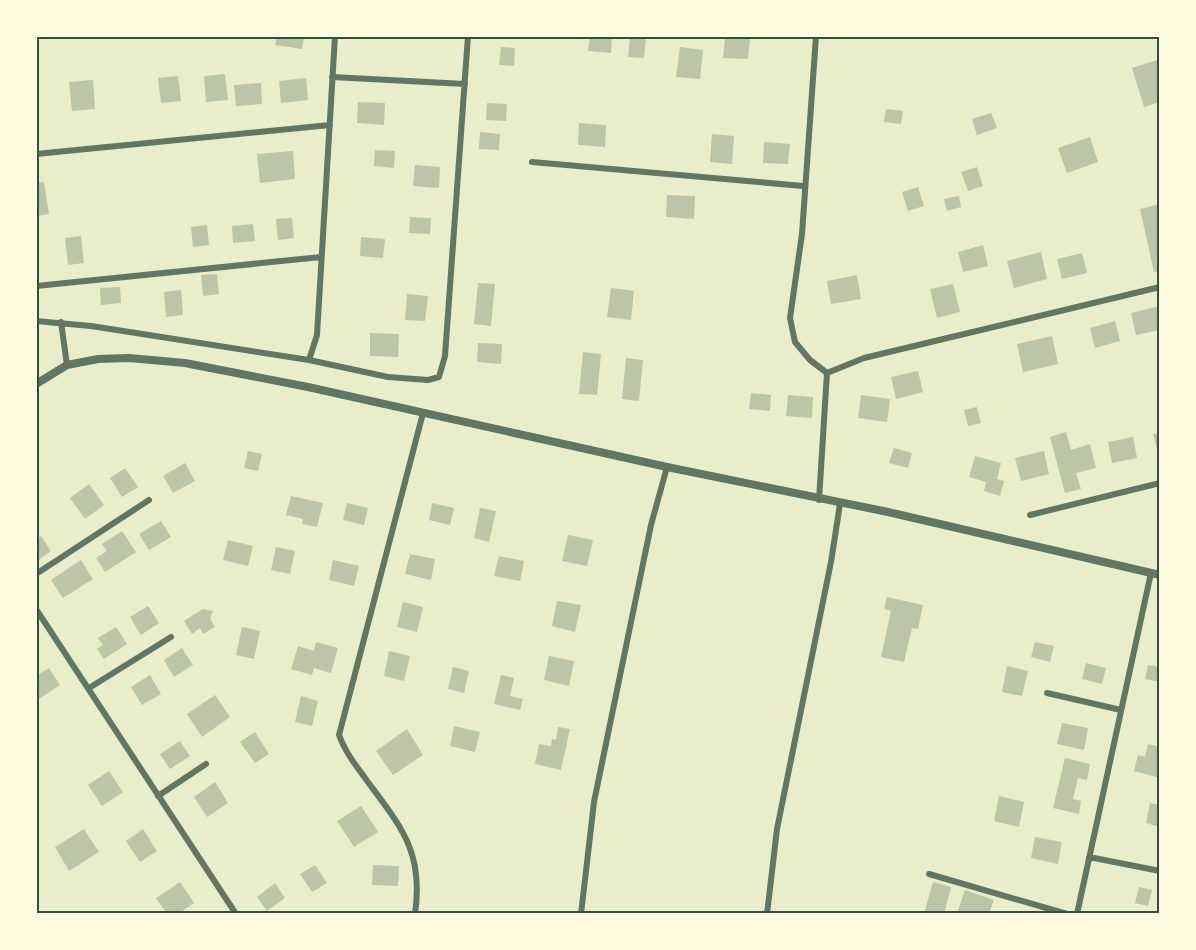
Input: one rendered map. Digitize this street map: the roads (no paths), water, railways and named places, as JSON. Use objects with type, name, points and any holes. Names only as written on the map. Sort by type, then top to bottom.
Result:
[{"type":"street","points":[[309,360],[317,335],[335,36]]},
{"type":"street","points":[[36,321],[61,322],[309,360],[388,377],[428,380],[439,377],[445,356],[468,36]]},
{"type":"street","points":[[816,36],[803,186],[802,234],[790,318],[795,342],[810,360],[827,372]]},
{"type":"street","points":[[332,77],[465,84]]},
{"type":"street","points":[[36,154],[330,125]]},
{"type":"street","points":[[532,162],[803,186]]},
{"type":"street","points":[[36,286],[321,257]]},
{"type":"street","points":[[827,372],[864,358],[1160,287]]},
{"type":"street","points":[[61,322],[67,365]]},
{"type":"street","points":[[36,384],[67,365],[118,358],[185,363],[819,500],[909,517],[1160,574]]},
{"type":"street","points":[[819,500],[827,372]]},
{"type":"street","points":[[415,914],[418,873],[410,846],[387,809],[344,750],[339,735],[423,414]]},
{"type":"street","points":[[581,914],[594,802],[651,525],[667,467]]},
{"type":"street","points":[[1030,515],[1160,483]]},
{"type":"street","points":[[36,574],[149,500]]},
{"type":"street","points":[[767,914],[777,829],[831,562],[840,504]]},
{"type":"street","points":[[1077,914],[1151,573]]},
{"type":"street","points":[[36,609],[236,914]]},
{"type":"street","points":[[89,688],[171,637]]},
{"type":"street","points":[[1047,693],[1121,710]]},
{"type":"street","points":[[158,796],[206,764]]},
{"type":"street","points":[[1089,858],[1160,871]]},
{"type":"street","points":[[929,874],[1067,914]]}]
